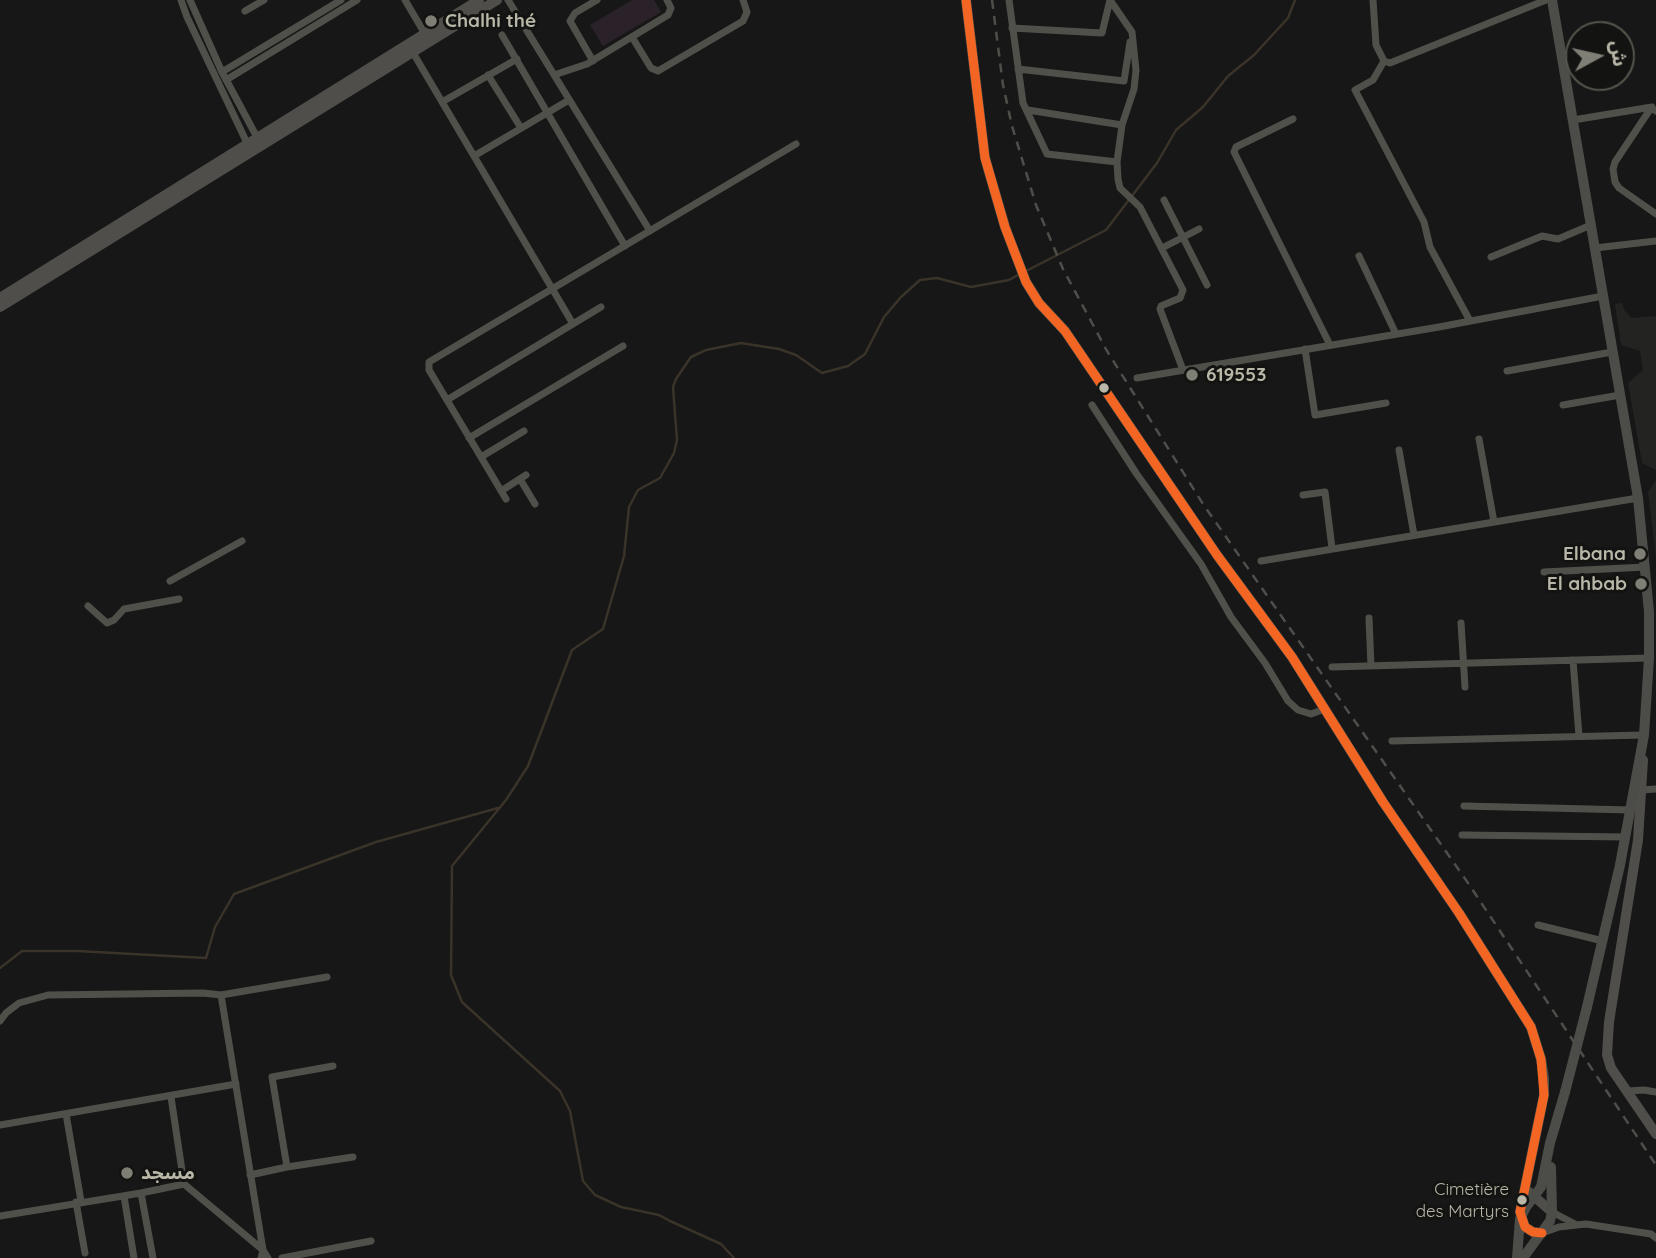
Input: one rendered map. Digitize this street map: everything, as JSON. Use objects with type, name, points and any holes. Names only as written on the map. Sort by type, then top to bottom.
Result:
[{"type":"main road","points":[[260,142],[480,0]]},
{"type":"main road","points":[[0,307],[6,298],[249,147],[497,0]]},
{"type":"main road","points":[[967,0],[984,157],[1026,282],[1039,303],[1065,331],[1217,555],[1292,657],[1531,1027],[1544,1078],[1539,1123],[1520,1206],[1517,1258]]},
{"type":"main road","points":[[1520,1219],[1523,1210],[1543,1182],[1550,1143],[1587,1007],[1626,836],[1652,676],[1646,567],[1638,498],[1552,0]]},
{"type":"main road","points":[[1644,735],[1630,894],[1606,1041],[1611,1069],[1656,1133]]},
{"type":"main road","points":[[1523,1258],[1548,1225],[1552,1212],[1553,1136]]},
{"type":"main road","points":[[1527,1178],[1528,1191],[1552,1212]]},
{"type":"main road","points":[[1520,1219],[1528,1230],[1542,1233]]},
{"type":"street","points":[[181,0],[249,147]]},
{"type":"street","points":[[190,0],[222,72],[260,142]]},
{"type":"street","points":[[245,11],[264,0]]},
{"type":"street","points":[[222,72],[341,0]]},
{"type":"street","points":[[226,80],[356,0]]},
{"type":"street","points":[[405,0],[425,34]]},
{"type":"street","points":[[508,0],[650,231]]},
{"type":"street","points":[[593,61],[570,21],[575,13],[597,0]]},
{"type":"street","points":[[554,75],[593,61],[670,13],[667,0]]},
{"type":"street","points":[[632,37],[651,68],[659,71],[743,21],[747,12],[743,0]]},
{"type":"street","points":[[1009,0],[1023,103],[1047,154],[1116,162]]},
{"type":"street","points":[[1012,28],[1102,33],[1110,0]]},
{"type":"street","points":[[1110,0],[1132,32],[1136,70],[1116,162],[1120,188],[1140,207],[1183,290],[1180,298],[1161,306],[1160,309],[1183,370]]},
{"type":"street","points":[[1373,0],[1376,45],[1384,61]]},
{"type":"street","points":[[1384,61],[1396,62],[1546,0]]},
{"type":"street","points":[[1018,69],[1124,80],[1132,32]]},
{"type":"street","points":[[502,35],[625,246]]},
{"type":"street","points":[[412,51],[573,324]]},
{"type":"street","points":[[442,102],[517,59]]},
{"type":"street","points":[[1384,61],[1373,80],[1355,90],[1424,222],[1430,247],[1470,321]]},
{"type":"street","points":[[488,75],[521,128]]},
{"type":"street","points":[[474,156],[569,100]]},
{"type":"street","points":[[1573,120],[1654,109]]},
{"type":"street","points":[[1654,109],[1615,162],[1613,174],[1619,188],[1656,214]]},
{"type":"street","points":[[1028,110],[1122,125]]},
{"type":"street","points":[[1293,119],[1236,147],[1234,152],[1330,345]]},
{"type":"street","points":[[506,499],[429,370],[429,362],[796,144]]},
{"type":"street","points":[[1164,200],[1207,285]]},
{"type":"street","points":[[1492,257],[1542,236],[1558,239],[1591,225]]},
{"type":"street","points":[[1162,248],[1199,229]]},
{"type":"street","points":[[1595,248],[1656,241]]},
{"type":"street","points":[[1359,256],[1396,334]]},
{"type":"street","points":[[1138,378],[1603,296]]},
{"type":"street","points":[[447,400],[601,307]]},
{"type":"street","points":[[469,438],[623,346]]},
{"type":"street","points":[[1305,349],[1315,415],[1386,403]]},
{"type":"street","points":[[1507,371],[1612,352]]},
{"type":"street","points":[[1563,405],[1620,395]]},
{"type":"street","points":[[1092,405],[1136,473],[1201,564],[1231,617],[1265,663],[1288,701],[1311,714],[1325,709]]},
{"type":"street","points":[[481,457],[524,431]]},
{"type":"street","points":[[1479,439],[1494,522]]},
{"type":"street","points":[[1399,450],[1414,535]]},
{"type":"street","points":[[501,491],[523,477],[535,504]]},
{"type":"street","points":[[1303,495],[1325,492],[1332,548]]},
{"type":"street","points":[[1261,561],[1638,498]]},
{"type":"street","points":[[170,581],[242,541]]},
{"type":"street","points":[[1545,572],[1646,567]]},
{"type":"street","points":[[88,606],[107,623],[114,620],[124,609],[178,599]]},
{"type":"street","points":[[1369,618],[1371,666]]},
{"type":"street","points":[[1461,624],[1465,687]]},
{"type":"street","points":[[1332,667],[1649,658]]},
{"type":"street","points":[[1573,660],[1579,736]]},
{"type":"street","points":[[1392,741],[1644,735]]},
{"type":"street","points":[[1641,790],[1656,789]]},
{"type":"street","points":[[1464,806],[1631,810]]},
{"type":"street","points":[[1462,835],[1626,836]]},
{"type":"street","points":[[1538,925],[1603,941]]},
{"type":"street","points":[[0,1021],[19,1003],[48,995],[221,995],[327,977]]},
{"type":"street","points":[[221,995],[262,1254]]},
{"type":"street","points":[[287,1167],[272,1077],[333,1066]]},
{"type":"street","points":[[0,1125],[236,1084]]},
{"type":"street","points":[[1629,1091],[1656,1092]]},
{"type":"street","points":[[171,1097],[184,1184],[268,1258]]},
{"type":"street","points":[[66,1114],[85,1253]]},
{"type":"street","points":[[250,1175],[353,1157]]},
{"type":"street","points":[[0,1216],[141,1194],[184,1184]]},
{"type":"street","points":[[141,1194],[153,1258]]},
{"type":"street","points":[[124,1196],[134,1258]]},
{"type":"street","points":[[1552,1212],[1576,1224],[1651,1234],[1656,1238]]},
{"type":"street","points":[[1542,1233],[1576,1224]]},
{"type":"street","points":[[282,1258],[371,1241]]},
{"type":"shaded area","points":[[632,0],[654,0],[661,12],[603,46],[590,25]]},
{"type":"shaded area","points":[[1622,303],[1632,318],[1656,316],[1656,470],[1642,463],[1628,383],[1643,370],[1640,351],[1621,345],[1615,304]]},
{"type":"shaded area","points":[[1656,480],[1656,557],[1648,492]]},
{"type":"waterway","points":[[1026,271],[1106,230],[1157,163],[1176,130],[1203,107],[1228,76],[1254,55],[1288,18],[1295,0]]},
{"type":"waterway","points":[[734,1258],[721,1244],[659,1215],[621,1207],[595,1195],[583,1181],[570,1111],[560,1091],[462,1002],[451,975],[452,866],[506,800],[528,766],[572,650],[603,629],[624,556],[629,507],[638,490],[660,478],[674,453],[677,440],[673,387],[691,357],[706,350],[741,343],[779,349],[796,355],[822,373],[848,366],[865,354],[884,317],[920,280],[937,278],[971,287],[1009,280],[1020,274]]},
{"type":"waterway","points":[[0,968],[22,951],[206,958],[215,927],[234,894],[376,842],[498,808]]},
{"type":"railway","points":[[992,0],[1003,85],[1012,126],[1036,205],[1063,269],[1107,351],[1203,504],[1468,883],[1656,1165]]},
{"type":"transit line","points":[[966,0],[985,158],[1005,227],[1026,282],[1039,303],[1065,331],[1217,555],[1292,657],[1383,802],[1459,913],[1531,1027],[1541,1059],[1544,1095],[1520,1212],[1525,1227],[1542,1233]]},
{"type":"place","name":"Chalhi thé","points":[[431,21]]},
{"type":"place","name":"619553","points":[[1192,375]]},
{"type":"place","name":"Elbana","points":[[1640,554]]},
{"type":"place","name":"El ahbab","points":[[1641,584]]},
{"type":"place","name":"مسجد","points":[[127,1173]]},
{"type":"place","name":"Cimetière des Martyrs","points":[[1522,1200]]}]
